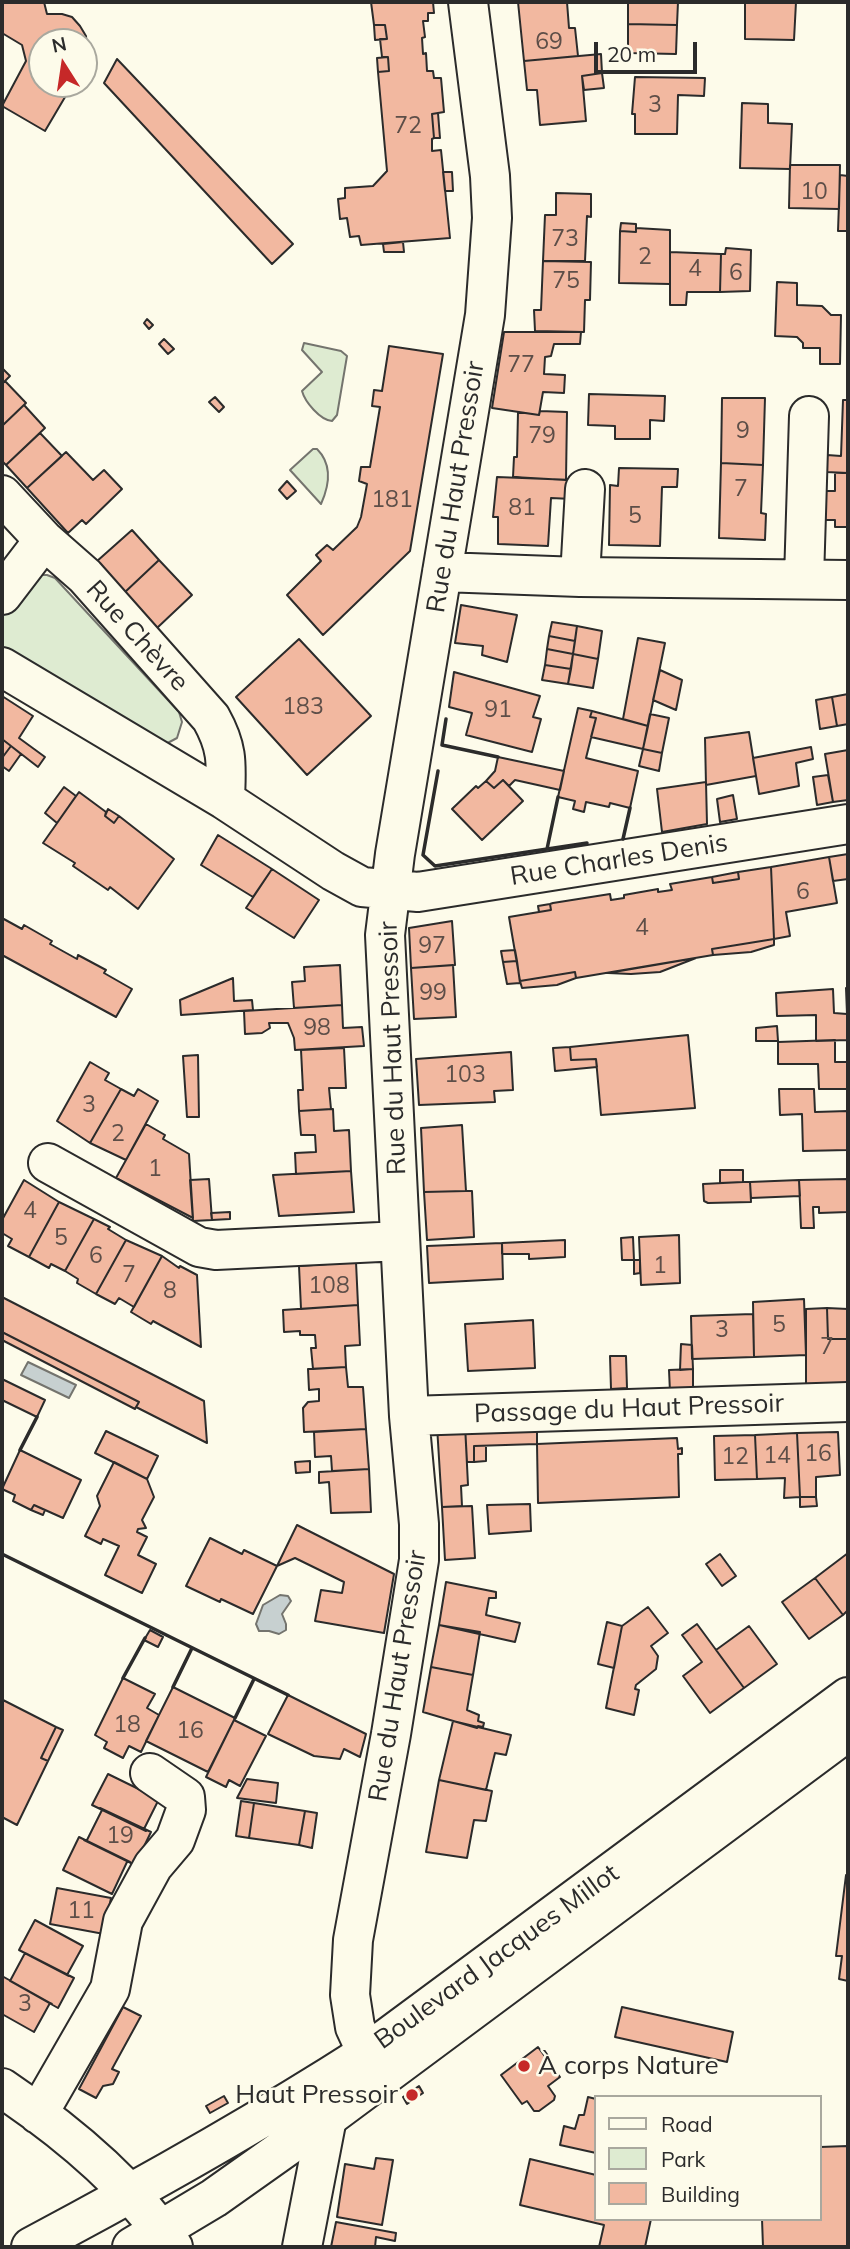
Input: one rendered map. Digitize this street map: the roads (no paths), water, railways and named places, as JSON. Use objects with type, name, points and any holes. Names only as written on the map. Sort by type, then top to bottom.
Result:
[{"type":"street","name":"Rue du Haut Pressoir","points":[[367,2053],[355,2027],[350,1995],[353,1940],[391,1734],[419,1560],[385,935],[390,890],[485,315],[492,218],[490,176],[468,2]]},
{"type":"street","points":[[804,579],[809,416]]},
{"type":"street","points":[[580,577],[585,489]]},
{"type":"street","name":"Rue Chèvre","points":[[2,495],[44,540],[85,576],[211,718],[221,737],[226,758],[225,800]]},
{"type":"street","points":[[2,595],[44,540]]},
{"type":"street","points":[[442,572],[580,577],[848,580]]},
{"type":"street","points":[[2,667],[225,800],[333,872],[362,887],[390,890]]},
{"type":"street","name":"Rue Charles Denis","points":[[390,890],[418,892],[848,824]]},
{"type":"street","points":[[48,1163],[199,1248],[216,1250],[400,1241]]},
{"type":"street","name":"Passage du Haut Pressoir","points":[[410,1416],[848,1402]]},
{"type":"street","name":"Boulevard Jacques Millot","points":[[32,2247],[131,2194],[307,2092],[367,2053],[848,1697]]},
{"type":"street","name":"Boulevard Jacques Millot","points":[[155,2242],[327,2118],[848,1731]]},
{"type":"street","points":[[38,2114],[110,1989],[123,1921],[153,1866],[175,1840],[186,1810],[184,1797],[150,1773]]},
{"type":"street","points":[[2,2088],[38,2114],[131,2194],[155,2242]]},
{"type":"street","points":[[302,2247],[327,2118]]},
{"type":"place","name":"À corps Nature","points":[[524,2066]]},
{"type":"place","name":"Haut Pressoir","points":[[412,2095]]}]
